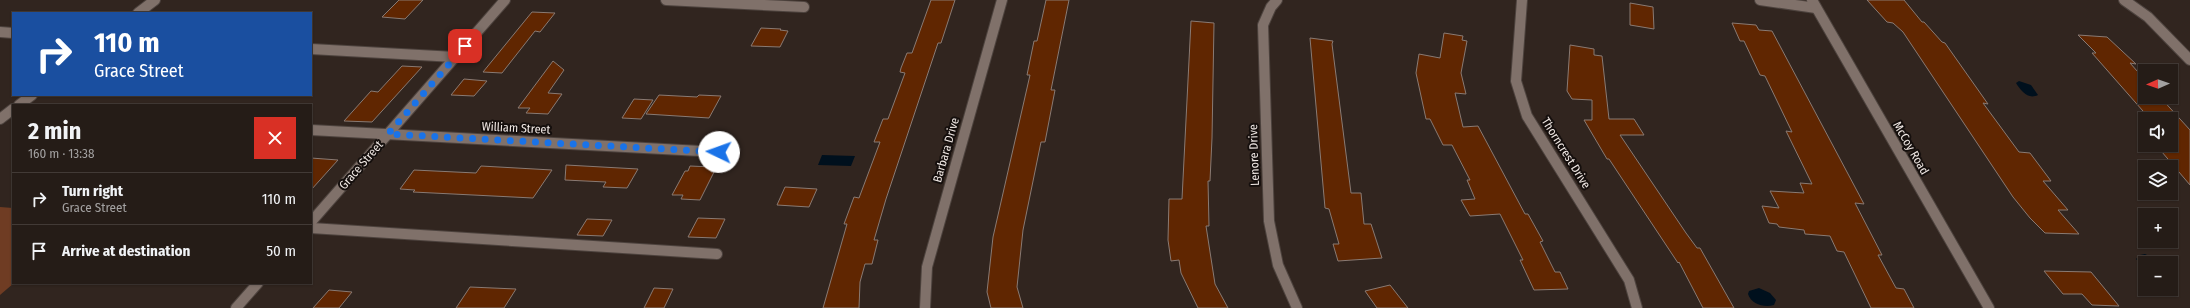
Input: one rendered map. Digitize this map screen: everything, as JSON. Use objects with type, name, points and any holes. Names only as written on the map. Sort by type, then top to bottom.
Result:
[{"type":"street","points":[[139,12],[155,0]]},
{"type":"street","name":"Grace Street","points":[[312,221],[505,0]]},
{"type":"street","points":[[666,0],[804,7]]},
{"type":"street","name":"Barbara Drive","points":[[925,308],[927,267],[1002,0]]},
{"type":"street","name":"Lenore Drive","points":[[1277,0],[1271,6],[1263,25],[1269,221],[1278,265],[1298,308]]},
{"type":"street","name":"Thorncrest Drive","points":[[1522,0],[1516,81],[1527,116],[1629,280],[1637,308]]},
{"type":"street","points":[[1760,0],[1814,4]]},
{"type":"street","points":[[2124,0],[2148,17],[2190,60]]},
{"type":"street","name":"McCoy Road","points":[[1814,4],[1989,308]]},
{"type":"street","points":[[0,32],[12,33]]},
{"type":"street","points":[[312,50],[455,57]]},
{"type":"street","points":[[20,104],[31,96]]},
{"type":"street","name":"William Street","points":[[312,130],[719,152]]},
{"type":"street","points":[[312,228],[717,254]]},
{"type":"street","points":[[236,308],[257,284]]},
{"type":"shaded area","points":[[0,207],[12,208],[13,284],[0,295]]},
{"type":"water","points":[[2019,81],[2031,85],[2038,95],[2028,96],[2025,94],[2016,83]]},
{"type":"water","points":[[822,155],[855,156],[851,166],[818,165]]},
{"type":"water","points":[[2145,254],[2149,256],[2139,256]]},
{"type":"water","points":[[1759,288],[1770,293],[1776,300],[1774,305],[1766,306],[1755,303],[1752,300],[1748,294],[1749,291]]},
{"type":"building","points":[[399,0],[423,0],[405,19],[382,17]]},
{"type":"building","points":[[931,0],[955,0],[941,43],[938,43],[886,199],[874,240],[878,240],[872,264],[865,264],[860,282],[859,308],[823,308],[847,224],[844,224],[854,197],[859,198],[880,142],[874,142],[883,119],[888,119],[905,73],[900,72],[901,68],[907,53],[912,53]]},
{"type":"building","points":[[1046,0],[1069,0],[1051,90],[1055,90],[1045,142],[1041,142],[1023,230],[1017,287],[1023,308],[991,308],[987,292],[993,237],[1030,75],[1027,75],[1034,41],[1037,41]]},
{"type":"building","points":[[1867,0],[1904,0],[1922,22],[1924,22],[1942,42],[1945,43],[1988,104],[1983,103],[2019,152],[2030,153],[2051,181],[2043,181],[2068,210],[2058,210],[2079,234],[2045,233],[2030,218],[2013,197],[1903,32],[1893,23],[1887,22]]},
{"type":"building","points":[[1630,3],[1653,7],[1654,29],[1630,25]]},
{"type":"building","points":[[532,12],[555,13],[540,32],[535,31],[502,73],[483,72]]},
{"type":"building","points":[[1191,21],[1214,23],[1212,138],[1210,181],[1208,181],[1209,226],[1206,226],[1215,284],[1228,308],[1198,308],[1181,273],[1179,260],[1171,261],[1168,240],[1169,199],[1182,199]]},
{"type":"building","points":[[1732,23],[1756,25],[1759,30],[1772,31],[1864,204],[1855,203],[1882,255],[1878,255],[1896,288],[1904,289],[1914,308],[1871,308],[1844,252],[1837,251],[1830,236],[1805,234],[1804,230],[1779,227],[1777,224],[1769,223],[1762,206],[1779,208],[1770,191],[1804,193],[1800,183],[1812,184],[1786,131],[1792,132],[1765,76],[1760,75],[1744,41],[1740,41]]},
{"type":"building","points":[[761,28],[781,29],[780,30],[788,31],[780,47],[751,46]]},
{"type":"building","points":[[1444,33],[1463,36],[1462,40],[1467,41],[1461,73],[1466,94],[1455,93],[1463,127],[1478,126],[1525,214],[1528,214],[1543,241],[1540,242],[1555,272],[1560,272],[1568,289],[1534,290],[1520,260],[1523,260],[1500,214],[1470,216],[1461,200],[1475,199],[1467,180],[1470,180],[1452,145],[1443,145],[1430,119],[1426,119],[1416,73],[1419,54],[1440,58]]},
{"type":"building","points":[[2078,35],[2107,37],[2136,64],[2130,63],[2138,72],[2138,104],[2166,104],[2174,112],[2144,112],[2092,53],[2096,53]]},
{"type":"building","points":[[1310,38],[1333,41],[1332,44],[1351,193],[1361,193],[1364,224],[1371,224],[1382,258],[1338,261],[1333,244],[1339,244],[1329,209],[1325,208]]},
{"type":"building","points":[[1570,45],[1594,49],[1594,55],[1602,56],[1609,119],[1634,119],[1644,135],[1620,135],[1686,233],[1697,248],[1700,248],[1734,308],[1703,308],[1679,262],[1678,263],[1609,159],[1607,159],[1584,120],[1592,120],[1592,100],[1572,99],[1567,91]]},
{"type":"building","points":[[553,61],[564,70],[548,93],[562,94],[548,114],[526,113],[530,108],[518,108]]},
{"type":"building","points":[[402,66],[422,67],[372,122],[344,121],[371,91],[378,92]]},
{"type":"building","points":[[464,79],[487,81],[474,96],[451,95]]},
{"type":"building","points":[[659,95],[697,97],[699,95],[721,96],[709,118],[646,114]]},
{"type":"building","points":[[634,99],[653,100],[641,119],[622,118]]},
{"type":"building","points":[[2178,117],[2190,130],[2190,185],[2178,171],[2178,160],[2169,160],[2162,152],[2178,152]]},
{"type":"building","points":[[312,158],[338,160],[312,189]]},
{"type":"building","points":[[566,165],[638,169],[627,188],[603,187],[606,182],[565,180]]},
{"type":"building","points":[[481,166],[552,170],[533,198],[413,192],[415,190],[400,189],[414,170],[476,173]]},
{"type":"building","points":[[690,166],[713,167],[711,172],[714,172],[700,200],[681,199],[683,195],[672,195],[685,171],[688,171]]},
{"type":"building","points":[[785,187],[817,189],[809,207],[777,205]]},
{"type":"building","points":[[698,218],[725,219],[716,238],[688,237]]},
{"type":"building","points":[[587,219],[612,220],[603,236],[577,235]]},
{"type":"building","points":[[2044,271],[2091,272],[2119,306],[2092,305],[2082,294],[2063,294]]},
{"type":"building","points":[[1390,285],[1408,308],[1377,308],[1365,291]]},
{"type":"building","points":[[470,287],[516,289],[504,308],[456,308]]},
{"type":"building","points":[[654,288],[673,289],[664,308],[644,308]]},
{"type":"building","points":[[329,290],[352,292],[339,308],[313,308]]},
{"type":"route","points":[[465,46],[388,134],[719,152]]}]
